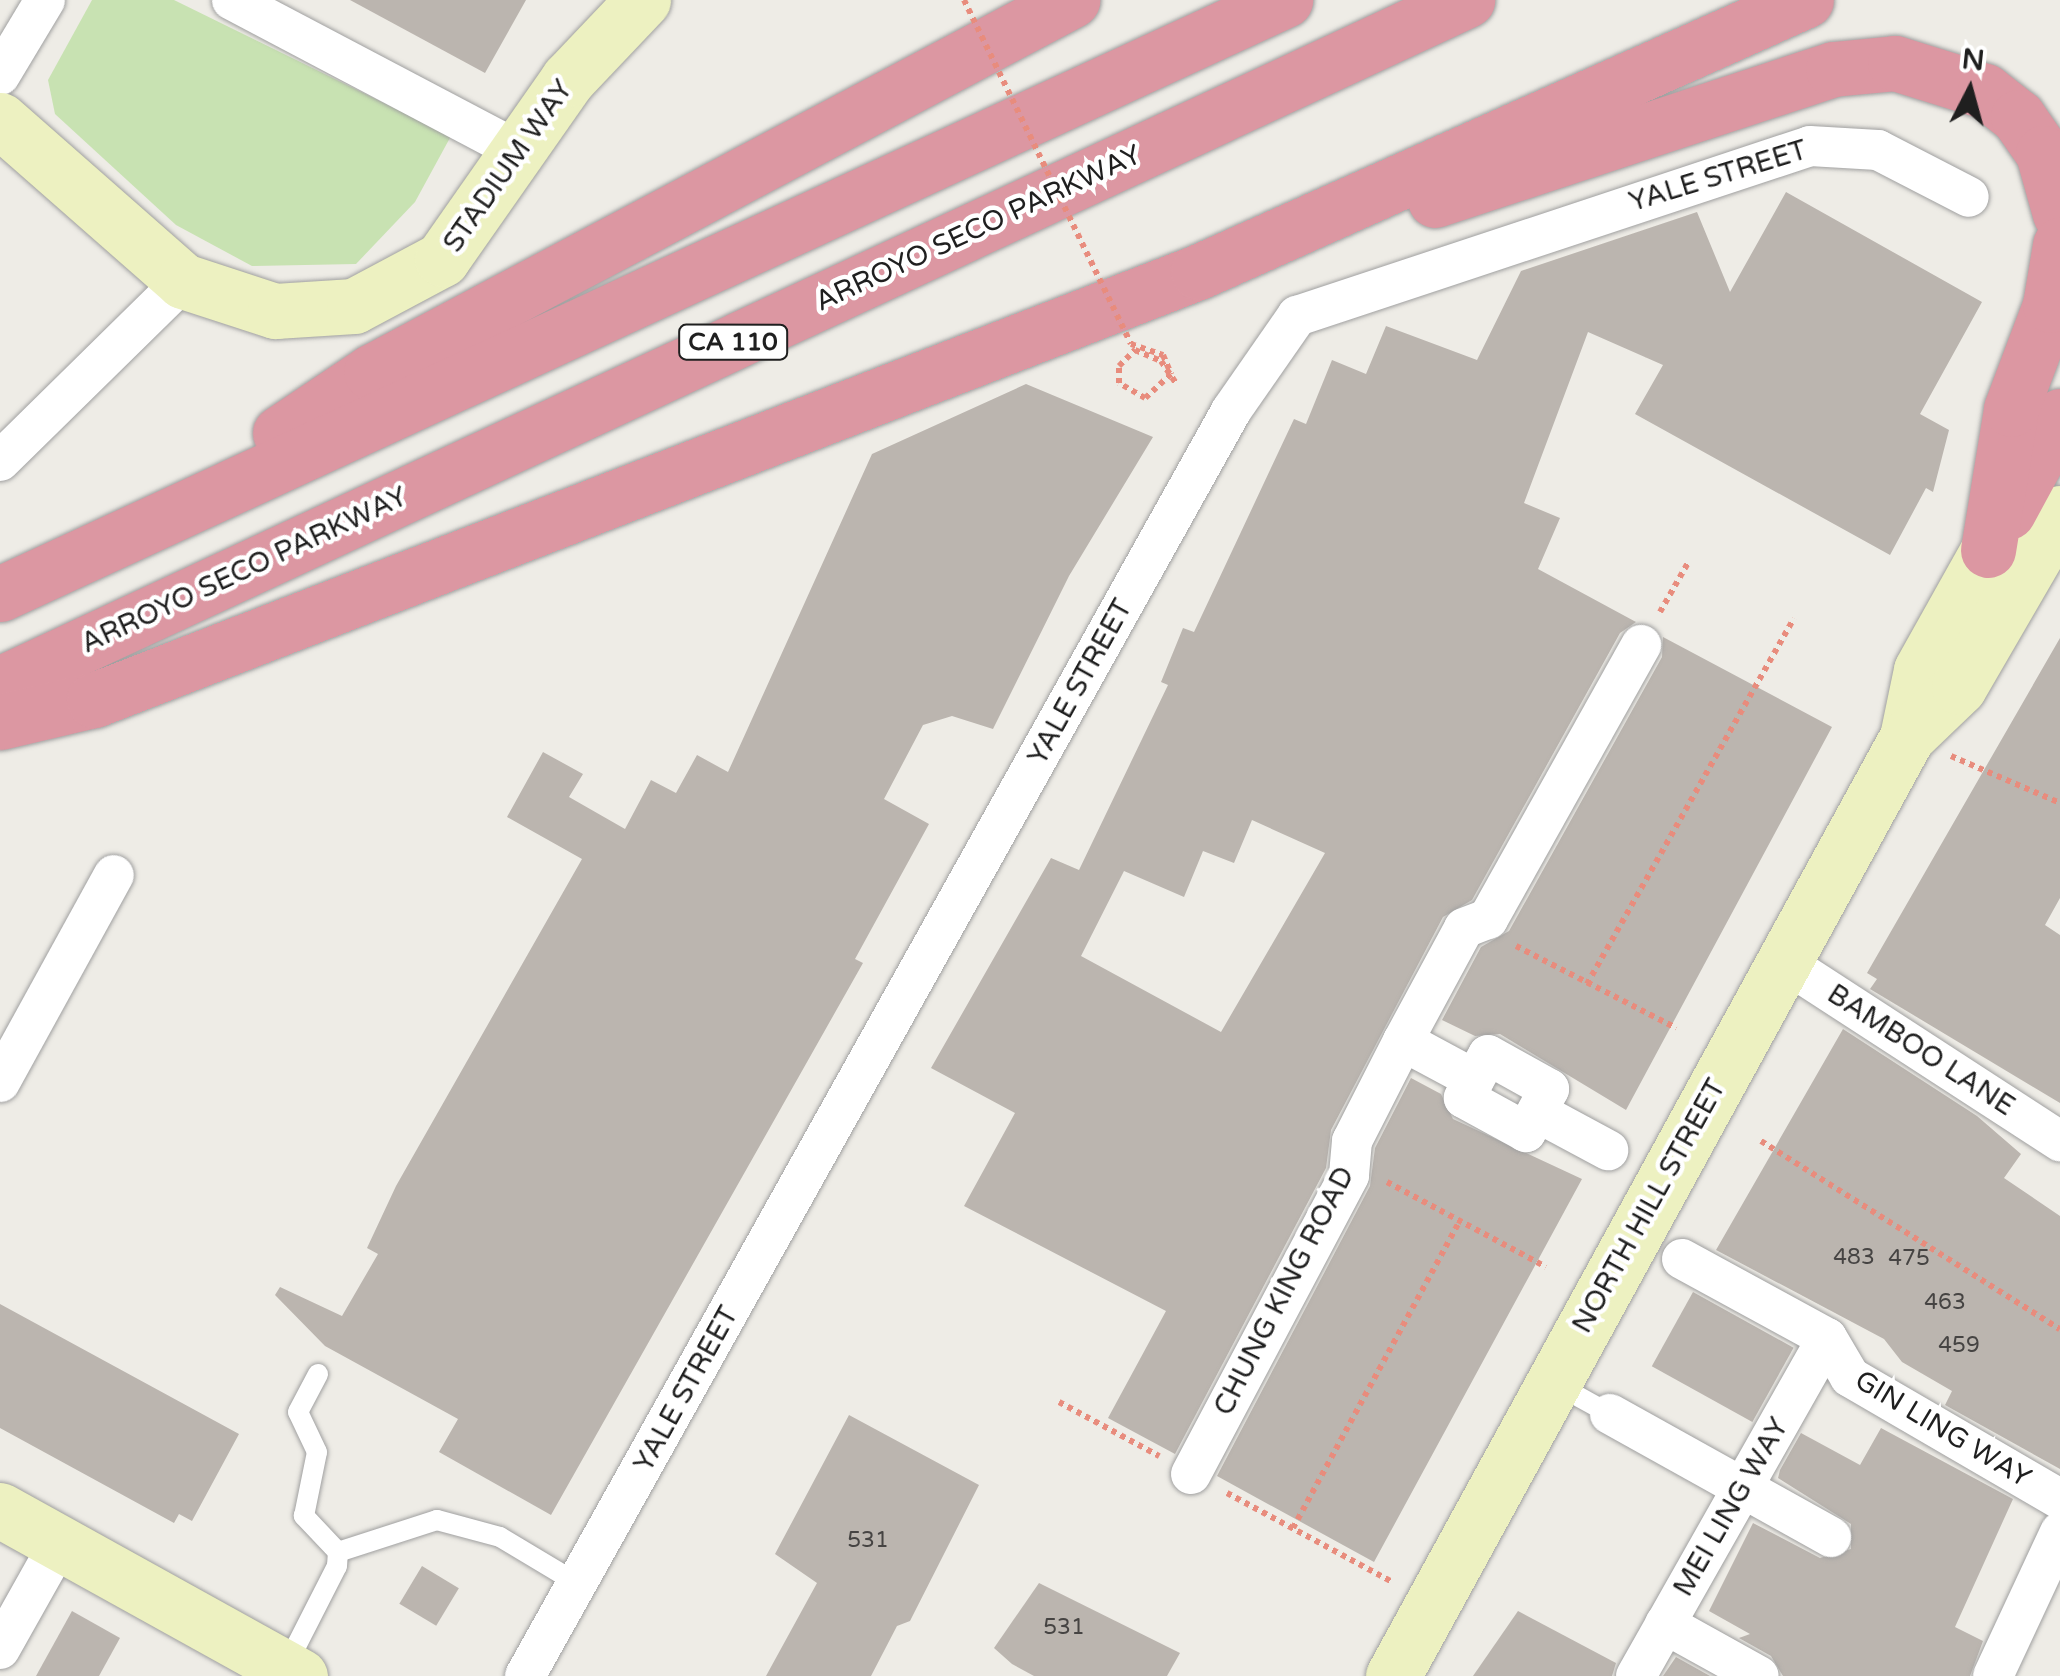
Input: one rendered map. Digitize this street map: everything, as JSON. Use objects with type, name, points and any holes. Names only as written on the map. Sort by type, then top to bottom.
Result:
[{"type":"highway","points":[[132,531],[371,372],[1072,0]]},
{"type":"highway","name":"CA 110","points":[[0,594],[1284,0]]},
{"type":"highway","name":"ARROYO SECO PARKWAY","points":[[0,684],[1467,0]]},
{"type":"highway","points":[[0,722],[94,700],[1198,272],[1806,0]]},
{"type":"highway","points":[[1198,272],[1833,69],[1895,63],[1985,91],[2018,117],[2043,153],[2060,214]]},
{"type":"highway","points":[[1988,550],[2011,410],[2050,305],[2060,245]]},
{"type":"highway","points":[[1988,550],[2060,416]]},
{"type":"main road","name":"STADIUM WAY","points":[[0,120],[182,281],[275,311],[354,306],[442,259],[516,150],[643,0]]},
{"type":"main road","name":"NORTH HILL STREET","points":[[1393,1676],[1781,960],[1907,737],[1959,687],[2060,513]]},
{"type":"main road","name":"NORTH HILL STREET","points":[[1907,737],[1921,670],[1988,550]]},
{"type":"main road","points":[[0,1510],[292,1672]]},
{"type":"street","points":[[0,75],[45,0]]},
{"type":"street","points":[[232,0],[516,150]]},
{"type":"street","name":"YALE STREET","points":[[525,1676],[1231,411],[1298,316],[1810,146],[1878,150],[1969,198]]},
{"type":"street","points":[[0,462],[182,281]]},
{"type":"street","name":"CHUNG KING ROAD","points":[[1191,1474],[1351,1162],[1352,1141],[1402,1041],[1475,924],[1488,919],[1641,645]]},
{"type":"street","points":[[0,1082],[114,875]]},
{"type":"street","name":"BAMBOO LANE","points":[[1781,960],[2060,1141]]},
{"type":"street","points":[[1402,1041],[1474,1079],[1488,1055],[1549,1089],[1537,1112],[1608,1150]]},
{"type":"street","name":"GIN LING WAY","points":[[1682,1259],[1827,1338],[1850,1378],[2060,1499]]},
{"type":"street","name":"MEI LING WAY","points":[[1636,1676],[1827,1338]]},
{"type":"street","points":[[1610,1414],[1832,1537]]},
{"type":"street","points":[[1993,1676],[2047,1587],[2060,1532]]},
{"type":"street","points":[[0,1649],[60,1544]]},
{"type":"street","points":[[1665,1624],[1758,1676]]},
{"type":"lane","points":[[318,1374],[298,1412],[318,1452],[304,1516],[338,1552]]},
{"type":"lane","points":[[1552,1382],[1610,1414]]},
{"type":"lane","points":[[338,1552],[437,1520],[500,1537],[577,1583]]},
{"type":"lane","points":[[292,1672],[338,1552]]},
{"type":"path","points":[[964,0],[1131,344],[1163,355],[1172,374],[1144,398],[1119,383],[1119,366],[1135,350],[1162,361],[1165,377],[1176,384]]},
{"type":"path","points":[[1641,645],[1690,562]]},
{"type":"path","points":[[1587,984],[1794,618]]},
{"type":"path","points":[[1907,737],[2060,803]]},
{"type":"path","points":[[1475,924],[1676,1028]]},
{"type":"path","points":[[1761,1141],[2060,1329]]},
{"type":"path","points":[[1351,1162],[1546,1267]]},
{"type":"path","points":[[1293,1528],[1459,1222]]},
{"type":"path","points":[[1059,1402],[1432,1603]]},
{"type":"green space","points":[[92,0],[174,0],[451,136],[415,202],[356,264],[252,266],[176,225],[55,114],[48,80]]},
{"type":"building","points":[[350,0],[526,0],[485,73]]},
{"type":"building","points":[[1786,192],[1982,302],[1920,414],[1949,430],[1933,492],[1926,488],[1890,555],[1635,414],[1663,365],[1588,332],[1524,503],[1560,518],[1538,569],[1636,622],[1620,633],[1472,900],[1443,917],[1331,1130],[1326,1168],[1175,1454],[1108,1418],[1166,1311],[964,1206],[1015,1113],[931,1068],[1051,858],[1079,870],[1168,685],[1161,682],[1183,628],[1194,632],[1294,419],[1306,424],[1332,360],[1366,374],[1386,326],[1477,360],[1521,271],[1697,212],[1730,292]],"holes":[[[1252,820],[1325,853],[1221,1032],[1081,956],[1124,871],[1184,897],[1203,851],[1234,863]]]},
{"type":"building","points":[[1026,384],[1153,437],[1069,576],[993,729],[952,716],[923,725],[884,799],[929,824],[855,959],[863,963],[551,1515],[439,1452],[458,1419],[325,1346],[275,1295],[280,1287],[342,1316],[378,1254],[367,1248],[396,1186],[582,859],[507,817],[543,752],[583,774],[569,797],[625,829],[651,780],[676,793],[697,755],[728,772],[872,454]]},
{"type":"building","points":[[1663,637],[1832,727],[1626,1110],[1500,1034],[1475,1036],[1442,1020],[1481,947],[1509,931],[1662,657]]},
{"type":"building","points":[[2060,638],[2060,898],[2045,925],[2060,935],[2060,1103],[1870,989],[1877,979],[1867,973]]},
{"type":"building","points":[[1843,1029],[1977,1116],[2021,1154],[2004,1178],[2060,1216],[2060,1469],[1945,1405],[1952,1391],[1902,1362],[1884,1339],[1716,1250]]},
{"type":"building","points":[[1411,1078],[1441,1094],[1453,1119],[1582,1179],[1374,1562],[1217,1476],[1370,1186],[1375,1148]]},
{"type":"building","points":[[1693,1292],[1794,1348],[1752,1422],[1652,1366]]},
{"type":"building","points":[[0,1304],[239,1434],[192,1521],[179,1514],[174,1523],[0,1428]]},
{"type":"building","points":[[849,1415],[979,1485],[910,1621],[897,1626],[871,1676],[766,1676],[817,1583],[775,1554]]},
{"type":"building","points":[[1881,1428],[2013,1499],[1955,1627],[1983,1641],[1970,1676],[1783,1676],[1771,1656],[1739,1638],[1750,1634],[1709,1611],[1753,1523],[1820,1558],[1851,1549],[1851,1524],[1778,1478],[1801,1433],[1860,1465]]},
{"type":"building","points":[[422,1566],[459,1588],[436,1626],[399,1604]]},
{"type":"building","points":[[1039,1583],[1180,1653],[1167,1676],[1034,1676],[1012,1664],[994,1648]]},
{"type":"building","points":[[72,1611],[120,1638],[99,1676],[36,1676]]},
{"type":"building","points":[[1518,1611],[1616,1663],[1612,1676],[1473,1676]]},
{"type":"building","points":[[1676,1657],[1710,1676],[1663,1676]]}]
